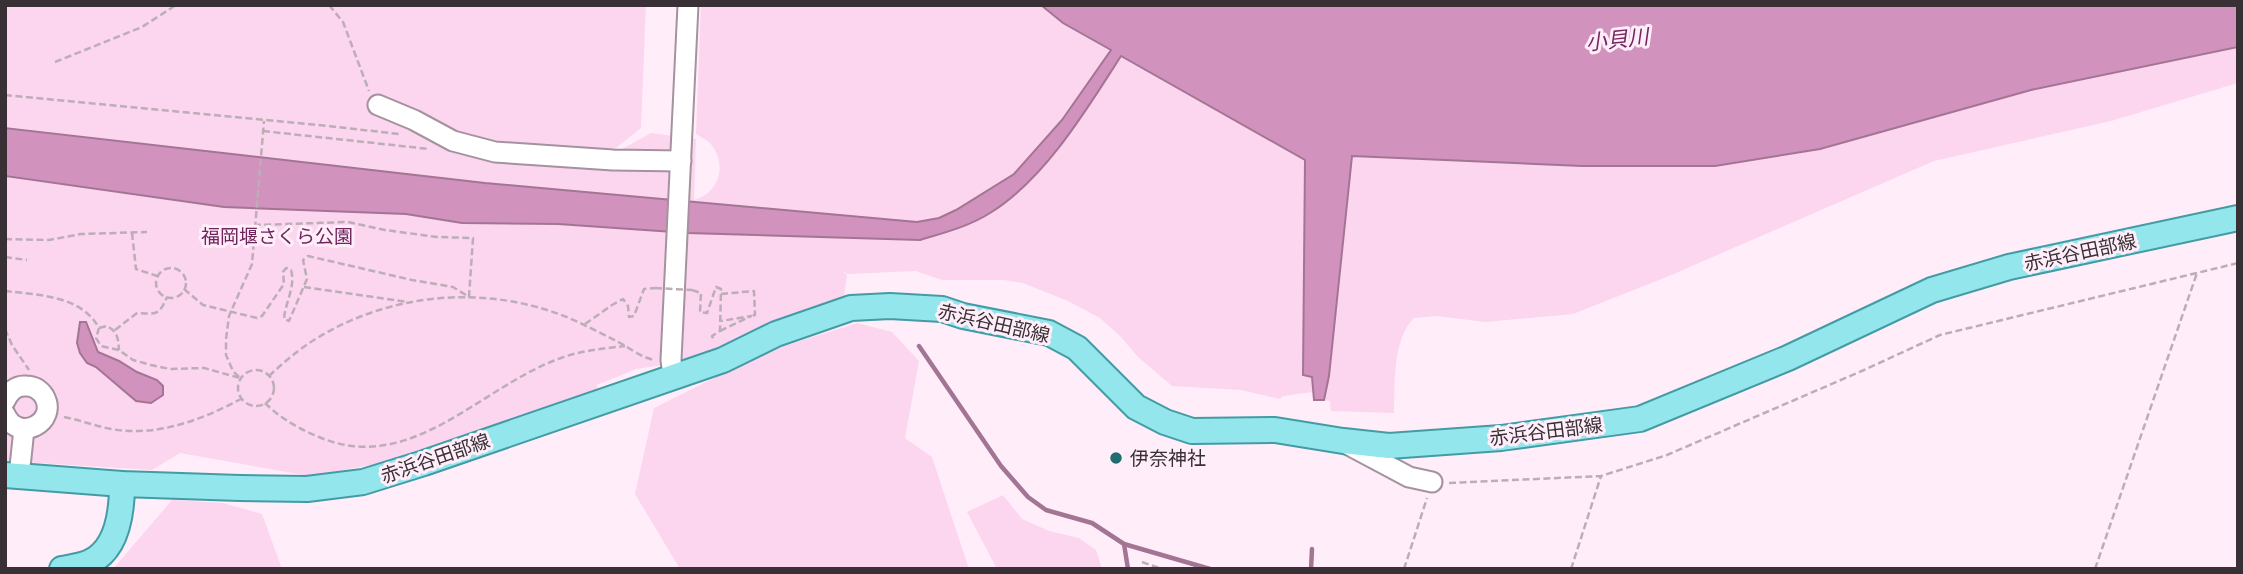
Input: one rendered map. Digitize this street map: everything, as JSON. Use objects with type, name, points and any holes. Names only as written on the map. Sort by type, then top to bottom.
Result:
[{"type":"main road","name":"赤浜谷田部線","points":[[12,475],[122,484],[307,489],[363,482],[424,463],[672,369],[723,360],[776,334],[851,308],[890,306],[942,309],[963,316],[1049,333],[1077,348],[1136,407],[1165,422],[1192,431],[1275,430],[1389,446],[1501,438],[1640,419],[1788,358],[1932,290],[2009,267],[2238,218]]},
{"type":"main road","points":[[62,569],[88,564],[103,554],[115,535],[121,511],[122,484]]},
{"type":"street","points":[[672,369],[688,5]]},
{"type":"street","points":[[378,105],[453,141],[495,152],[613,160],[681,168]]},
{"type":"street","points":[[5,414],[11,424],[24,429],[38,425],[46,413],[46,399],[36,388],[22,386],[7,393]]},
{"type":"street","points":[[12,475],[24,429]]},
{"type":"street","points":[[1343,441],[1409,477],[1432,482]]},
{"type":"path","points":[[55,62],[142,27],[176,5]]},
{"type":"path","points":[[329,5],[343,22],[365,84],[378,105]]},
{"type":"path","points":[[5,95],[397,134]]},
{"type":"path","points":[[240,378],[233,371],[226,355],[226,339],[231,312],[252,264],[264,121]]},
{"type":"path","points":[[263,131],[433,150]]},
{"type":"path","points":[[256,225],[348,222],[437,237],[473,238],[469,297]]},
{"type":"path","points":[[5,239],[49,240],[80,233],[147,232]]},
{"type":"path","points":[[132,233],[136,269],[157,276]]},
{"type":"path","points":[[184,289],[204,305],[257,318],[262,316],[284,284],[283,272],[286,268],[291,270],[293,278],[284,319],[289,321],[307,279],[303,260],[308,256],[317,256],[362,269],[453,287],[469,297]]},
{"type":"path","points":[[5,257],[27,260]]},
{"type":"path","points":[[1404,569],[1432,482],[1465,483],[1601,476],[1667,455],[1940,335],[2238,263]]},
{"type":"path","points":[[169,268],[180,270],[186,280],[184,289],[179,296],[167,297],[158,291],[157,276],[169,268]]},
{"type":"path","points":[[2095,569],[2197,273]]},
{"type":"path","points":[[304,287],[412,303]]},
{"type":"path","points":[[584,325],[624,299],[629,317],[634,316],[644,289],[692,290],[701,293],[700,312],[707,313],[716,287],[721,289],[720,331]]},
{"type":"path","points":[[5,291],[43,295],[69,302],[94,318],[99,328],[96,338],[101,346],[119,350],[133,360],[170,369],[204,368],[240,378]]},
{"type":"path","points":[[721,294],[754,291],[755,315],[712,336],[723,360]]},
{"type":"path","points":[[269,376],[315,339],[357,318],[386,308],[460,296],[492,298],[542,308],[584,325],[672,369]]},
{"type":"path","points":[[115,330],[137,313],[157,314],[162,310],[167,297]]},
{"type":"path","points":[[721,321],[751,316]]},
{"type":"path","points":[[99,328],[107,326],[115,330],[119,350]]},
{"type":"path","points":[[265,403],[274,412],[328,441],[361,448],[395,445],[450,419],[551,361],[581,351],[625,346]]},
{"type":"path","points":[[256,370],[269,376],[274,390],[272,396],[265,403],[250,405],[242,399],[237,390],[240,378],[256,370]]},
{"type":"path","points":[[46,413],[111,429],[144,430],[194,422],[242,399]]},
{"type":"path","points":[[1571,569],[1601,476]]},
{"type":"path","points":[[1142,562],[1162,569]]},
{"type":"green space","name":"福岡堰さくら公園","points":[[5,5],[646,5],[641,128],[611,152],[613,154],[651,133],[696,139],[694,200],[710,191],[720,168],[716,151],[710,143],[696,134],[701,5],[1041,5],[1063,23],[1305,160],[1303,374],[1312,377],[1313,392],[1283,396],[1280,399],[1241,390],[1172,386],[1138,357],[1100,318],[1068,301],[1023,283],[1004,280],[942,280],[916,271],[848,274],[843,271],[847,275],[843,304],[690,361],[636,369],[597,385],[597,390],[388,462],[309,476],[180,453],[152,470],[5,461]]},
{"type":"green space","points":[[2238,47],[2238,83],[2111,121],[1934,161],[1669,276],[1573,314],[1485,322],[1437,316],[1414,318],[1407,327],[1398,350],[1394,413],[1331,411],[1330,401],[1324,400],[1351,156],[1582,166],[1715,166],[1820,149],[2031,90]]},
{"type":"green space","points":[[857,323],[892,332],[919,361],[905,438],[932,457],[969,569],[680,569],[635,494],[654,408],[766,352]]},
{"type":"green space","points":[[1003,495],[1022,519],[1049,531],[1079,538],[1096,550],[1102,569],[997,569],[967,512]]},
{"type":"green space","points":[[172,500],[223,503],[262,514],[282,569],[113,569]]},
{"type":"water","name":"小貝川","points":[[1041,5],[2238,5],[2238,47],[2031,90],[1820,149],[1715,166],[1582,166],[1352,156],[1329,376],[1324,400],[1314,400],[1312,377],[1303,375],[1305,160],[1121,56],[1063,142],[1029,182],[982,218],[920,240],[688,233],[558,224],[462,223],[406,214],[224,207],[5,176],[5,128],[485,183],[917,222],[939,218],[956,210],[1014,174],[1062,120],[1111,50],[1063,23]]},
{"type":"water","points":[[80,322],[86,322],[98,352],[157,380],[163,386],[163,395],[151,403],[136,401],[96,367],[87,363],[77,343]]},
{"type":"waterway","points":[[919,346],[1001,466],[1028,497],[1046,510],[1092,523],[1124,544],[1210,569]]},
{"type":"waterway","points":[[1124,544],[1128,569]]},
{"type":"waterway","points":[[1311,569],[1312,549]]},
{"type":"place","name":"伊奈神社","points":[[1116,458]]}]
